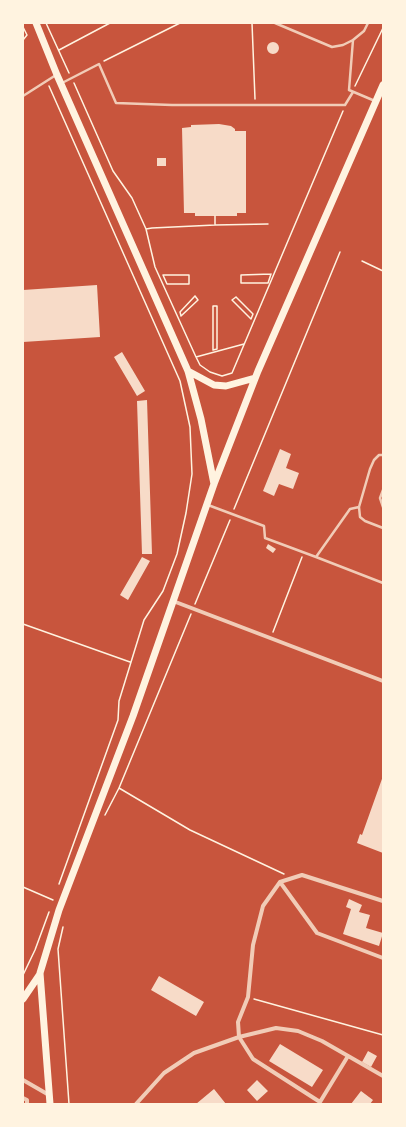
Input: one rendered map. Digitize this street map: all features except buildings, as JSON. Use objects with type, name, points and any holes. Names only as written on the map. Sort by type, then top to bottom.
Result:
[{"type":"main road","points":[[37,24],[56,75],[188,371],[201,419],[214,484]]},
{"type":"main road","points":[[23,999],[40,973],[59,910],[91,822],[133,716],[214,484],[255,378],[382,88]]},
{"type":"main road","points":[[188,371],[214,385],[226,386],[255,378]]},
{"type":"main road","points":[[40,973],[50,1104]]},
{"type":"street","points":[[173,602],[383,682]]},
{"type":"street","points":[[348,1056],[320,1102],[253,1059],[239,1037],[238,1022],[248,997],[253,945],[263,906],[280,882],[302,875],[383,901]]},
{"type":"street","points":[[280,882],[317,933],[383,958]]},
{"type":"street","points":[[136,1104],[164,1073],[194,1053],[239,1037],[276,1028],[298,1031],[322,1041],[383,1076]]},
{"type":"street","points":[[23,1080],[50,1096]]},
{"type":"street","points":[[23,1098],[27,1100],[27,1104]]},
{"type":"lane","points":[[275,23],[332,47],[353,40],[364,31],[368,23]]},
{"type":"lane","points":[[353,40],[349,90],[375,102]]},
{"type":"lane","points":[[60,83],[99,64],[116,103],[345,105],[353,92]]},
{"type":"lane","points":[[23,96],[56,75]]},
{"type":"lane","points":[[383,455],[379,455],[374,460],[359,507],[360,517],[365,521],[383,528]]},
{"type":"lane","points":[[383,490],[380,498],[383,507]]},
{"type":"lane","points":[[207,505],[264,526],[265,538],[383,583]]},
{"type":"lane","points":[[316,557],[350,509],[359,507]]},
{"type":"path","points":[[59,50],[110,23]]},
{"type":"path","points":[[99,64],[180,23]]},
{"type":"path","points":[[252,23],[255,105]]},
{"type":"path","points":[[47,24],[113,172],[132,198],[146,229],[155,268],[196,357],[200,365],[210,372],[222,376],[232,373],[254,316],[345,105]]},
{"type":"path","points":[[23,27],[27,35],[23,40]]},
{"type":"path","points":[[353,92],[383,28]]},
{"type":"path","points":[[47,81],[180,381],[190,427],[192,474],[186,513],[177,554],[164,591],[144,620],[119,701],[118,720],[59,886]]},
{"type":"path","points":[[215,216],[215,224]]},
{"type":"path","points":[[146,229],[215,224],[268,224]]},
{"type":"path","points":[[362,261],[383,271]]},
{"type":"path","points":[[241,274],[256,274],[271,274],[268,283],[241,283],[241,274]]},
{"type":"path","points":[[164,275],[170,275],[189,275],[189,284],[167,284],[164,275]]},
{"type":"path","points":[[194,296],[198,300],[181,316],[180,312],[194,296]]},
{"type":"path","points":[[236,297],[254,316],[252,319],[232,300],[236,297]]},
{"type":"path","points":[[213,306],[217,306],[217,349],[213,350],[213,306]]},
{"type":"path","points":[[196,357],[244,344]]},
{"type":"path","points":[[270,639],[303,552]]},
{"type":"path","points":[[23,624],[130,662]]},
{"type":"path","points":[[102,819],[119,788],[190,830],[285,875],[280,882]]},
{"type":"path","points":[[23,888],[54,900]]},
{"type":"path","points":[[23,975],[35,950],[51,907]]},
{"type":"path","points":[[63,927],[58,949],[70,1104]]},
{"type":"path","points":[[248,997],[383,1035]]}]
